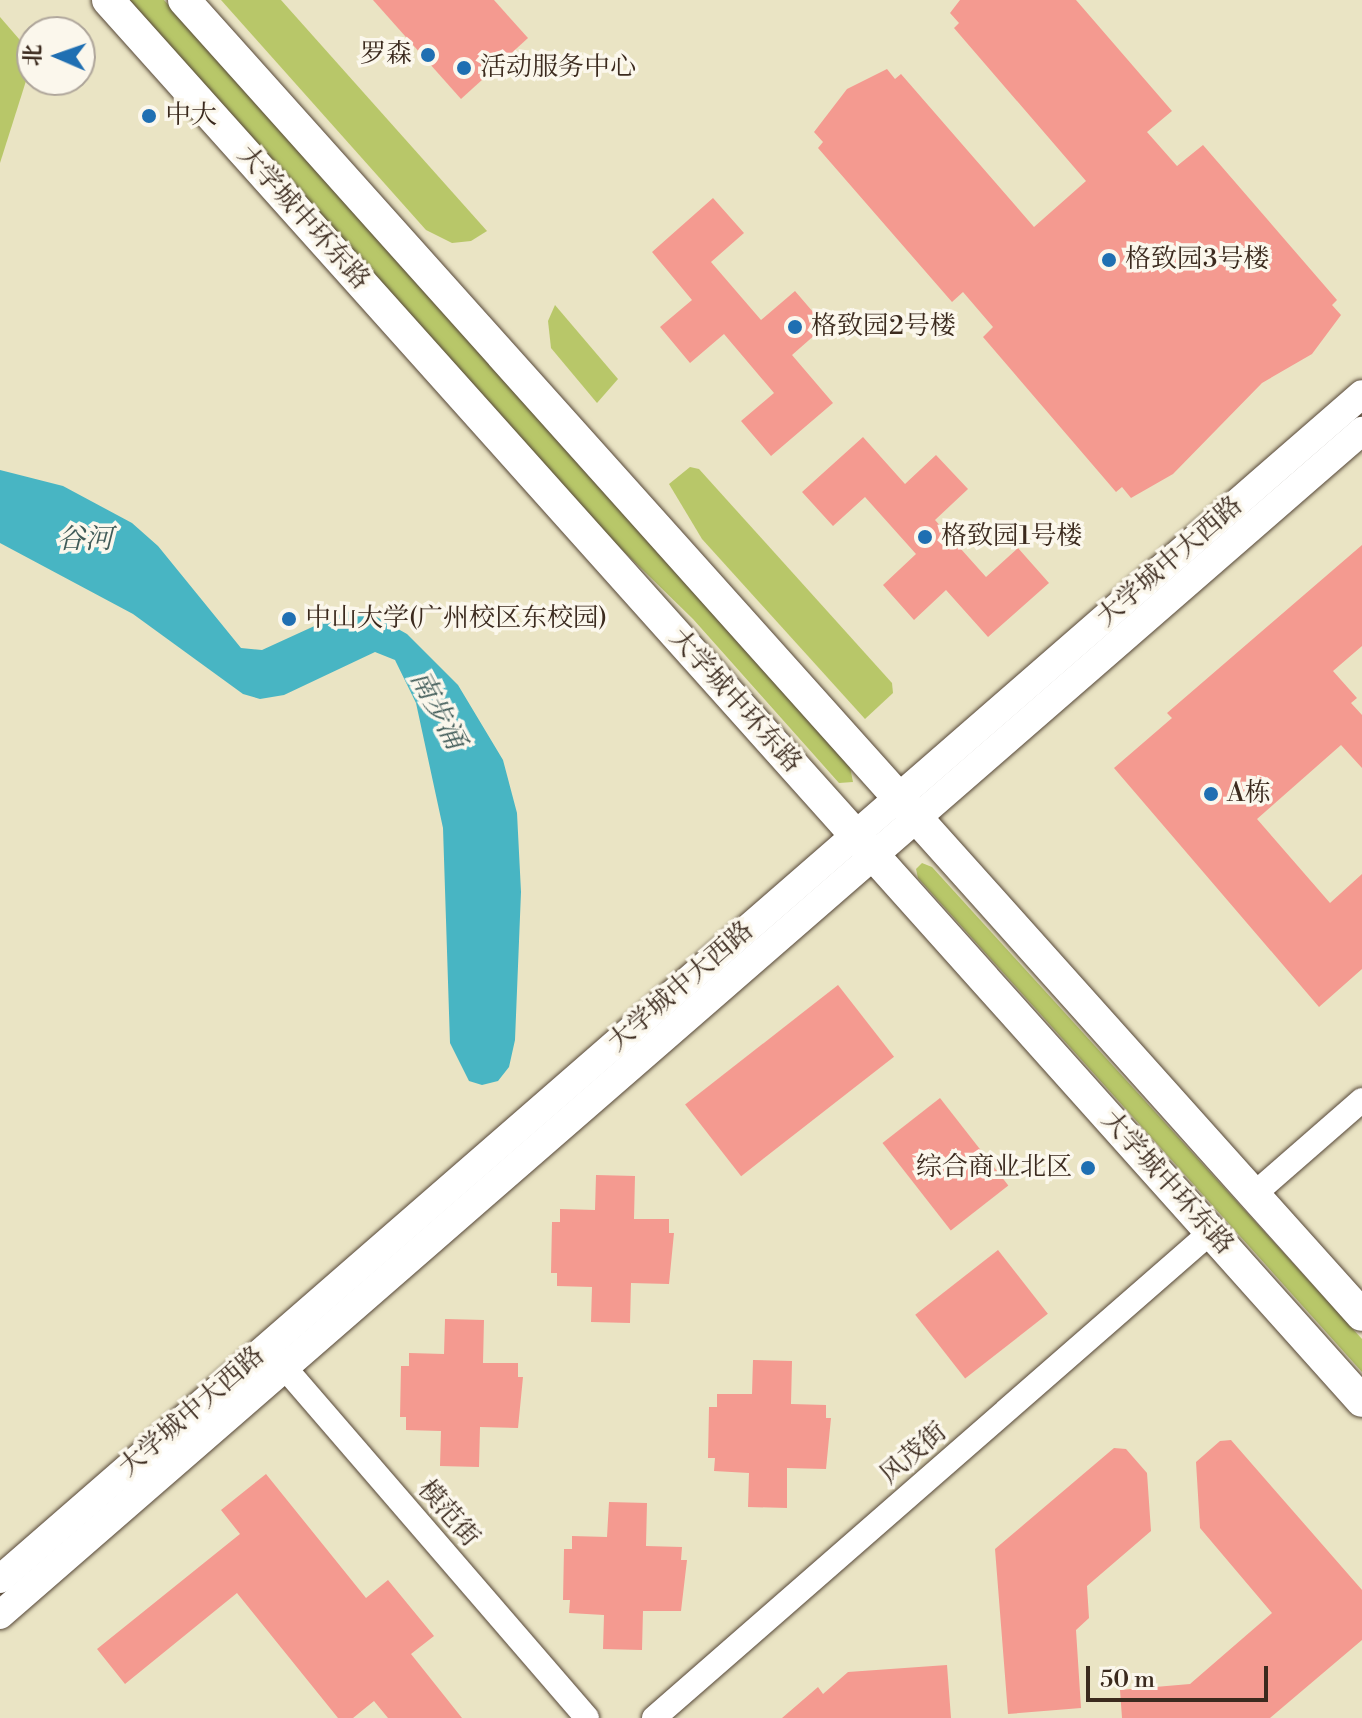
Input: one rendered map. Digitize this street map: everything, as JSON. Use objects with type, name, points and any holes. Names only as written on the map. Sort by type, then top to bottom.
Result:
[{"type":"main road","name":"大学城中环东路","points":[[108,0],[1362,1401]]},
{"type":"main road","points":[[184,0],[1252,1196],[1362,1315]]},
{"type":"main road","name":"大学城中大西路","points":[[0,1615],[276,1357],[906,809],[1362,394]]},
{"type":"main road","name":"大学城中大西路","points":[[906,809],[1362,431]]},
{"type":"main road","name":"大学城中大西路","points":[[0,1579],[276,1357]]},
{"type":"street","points":[[1252,1196],[1362,1100]]},
{"type":"street","name":"风茂街","points":[[654,1718],[1211,1232]]},
{"type":"street","name":"模范街","points":[[276,1357],[587,1718]]},
{"type":"green space","points":[[129,0],[164,0],[850,767],[853,782],[839,783],[693,619],[606,534]]},
{"type":"green space","points":[[221,0],[281,0],[487,231],[471,241],[452,243],[426,230]]},
{"type":"green space","points":[[0,17],[16,36],[16,96],[21,96],[0,163]]},
{"type":"green space","points":[[555,305],[618,379],[597,403],[551,348],[548,321]]},
{"type":"green space","points":[[690,467],[699,469],[892,683],[893,693],[865,719],[702,539],[669,484]]},
{"type":"green space","points":[[922,863],[932,867],[1362,1339],[1362,1372],[918,878],[916,869]]},
{"type":"water","name":"谷河","points":[[0,470],[63,486],[132,523],[158,546],[241,648],[262,650],[345,612],[366,611],[407,634],[458,685],[503,760],[517,813],[521,892],[515,1040],[509,1067],[498,1081],[482,1085],[469,1081],[450,1043],[443,828],[416,703],[395,660],[375,652],[284,695],[260,699],[243,694],[133,614],[0,543]]},
{"type":"building","name":"活动服务中心","points":[[373,0],[494,0],[528,38],[461,99]]},
{"type":"building","name":"格致园3号楼","points":[[960,0],[1076,0],[1172,111],[1147,132],[1177,166],[1203,145],[1337,300],[1332,305],[1341,315],[1312,354],[1262,383],[1173,474],[1131,498],[1122,487],[1116,492],[983,337],[993,327],[963,292],[952,302],[818,148],[823,142],[814,132],[847,89],[887,69],[895,79],[901,74],[1034,227],[1086,181],[954,28],[959,23],[950,13]]},
{"type":"building","name":"格致园2号楼","points":[[713,198],[744,233],[711,262],[761,320],[795,291],[825,326],[792,355],[833,403],[771,456],[741,421],[774,393],[724,334],[690,363],[660,327],[692,300],[652,252]]},
{"type":"building","name":"格致园1号楼","points":[[863,437],[905,484],[936,455],[968,489],[935,520],[986,577],[1018,548],[1049,583],[988,637],[946,590],[914,620],[883,585],[916,554],[865,497],[833,526],[802,492]]},
{"type":"building","name":"A栋","points":[[1362,545],[1362,646],[1333,671],[1357,698],[1351,703],[1362,715],[1362,768],[1341,745],[1257,819],[1330,903],[1362,874],[1362,969],[1319,1007],[1114,768],[1172,718],[1167,713]]},
{"type":"building","points":[[838,985],[894,1057],[741,1176],[685,1104]]},
{"type":"building","points":[[940,1098],[1008,1185],[951,1230],[882,1143]]},
{"type":"building","points":[[596,1175],[635,1176],[634,1219],[669,1219],[669,1233],[674,1233],[669,1284],[631,1283],[630,1323],[591,1322],[592,1287],[557,1286],[557,1273],[551,1273],[552,1222],[560,1222],[560,1209],[595,1210]]},
{"type":"building","points":[[998,1250],[1048,1314],[965,1378],[915,1315]]},
{"type":"building","points":[[445,1319],[484,1320],[483,1363],[518,1363],[518,1377],[523,1377],[518,1428],[480,1427],[479,1467],[440,1466],[441,1431],[406,1430],[406,1417],[400,1417],[401,1366],[409,1366],[409,1353],[444,1354]]},
{"type":"building","points":[[753,1360],[792,1361],[791,1404],[826,1405],[826,1418],[831,1418],[826,1469],[787,1468],[787,1508],[748,1507],[749,1473],[714,1471],[715,1458],[708,1458],[709,1407],[717,1407],[717,1394],[752,1394]]},
{"type":"building","points":[[1231,1440],[1362,1590],[1362,1640],[1270,1718],[1122,1718],[1120,1690],[1190,1684],[1272,1613],[1200,1528],[1196,1462],[1220,1441]]},
{"type":"building","points":[[1114,1448],[1126,1449],[1147,1473],[1151,1531],[1087,1586],[1089,1618],[1076,1630],[1081,1708],[1008,1714],[995,1549]]},
{"type":"building","points":[[266,1474],[366,1598],[388,1580],[434,1636],[411,1654],[462,1718],[388,1718],[374,1701],[353,1718],[338,1718],[237,1593],[125,1684],[97,1649],[240,1534],[221,1510]]},
{"type":"building","points":[[609,1502],[647,1503],[646,1546],[682,1547],[681,1560],[687,1560],[681,1611],[643,1611],[642,1650],[603,1649],[604,1615],[569,1613],[570,1600],[563,1600],[564,1549],[572,1549],[572,1536],[607,1537]]},
{"type":"building","points":[[947,1665],[951,1718],[782,1718],[818,1687],[823,1694],[848,1672]]},
{"type":"place","name":"罗森","points":[[428,55]]},
{"type":"place","name":"活动服务中心","points":[[464,68]]},
{"type":"place","name":"中大","points":[[149,116]]},
{"type":"place","name":"格致园3号楼","points":[[1109,260]]},
{"type":"place","name":"格致园2号楼","points":[[795,327]]},
{"type":"place","name":"格致园1号楼","points":[[925,537]]},
{"type":"place","name":"中山大学(广州校区东校园)","points":[[289,619]]},
{"type":"place","name":"A栋","points":[[1211,794]]},
{"type":"place","name":"综合商业北区","points":[[1088,1168]]},
{"type":"water label","name":"南步涌","points":[[437,710]]}]
